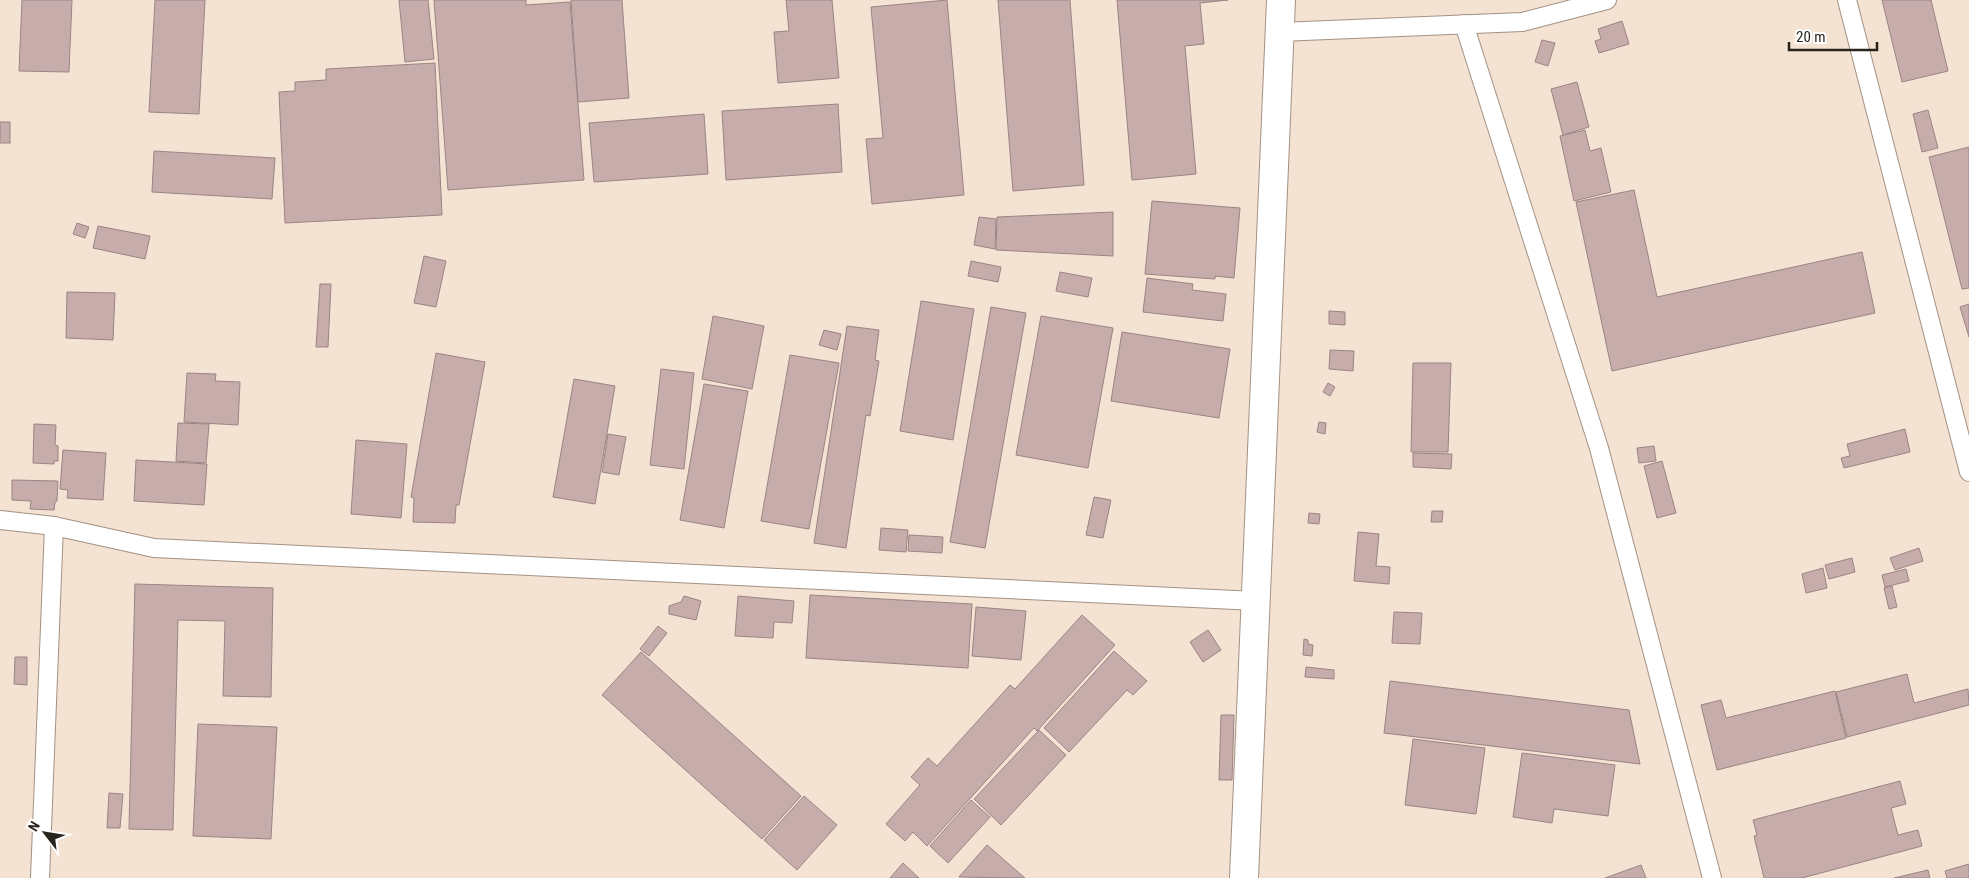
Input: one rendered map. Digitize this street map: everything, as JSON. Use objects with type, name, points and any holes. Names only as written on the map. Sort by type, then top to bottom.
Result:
[{"type":"street","points":[[1244,878],[1281,0]]},
{"type":"lane","points":[[1280,32],[1522,22],[1607,0]]},
{"type":"lane","points":[[1847,0],[1969,472]]},
{"type":"lane","points":[[1464,24],[1599,448],[1712,878]]},
{"type":"lane","points":[[0,520],[54,526],[154,548],[1256,600]]},
{"type":"lane","points":[[40,878],[54,526]]},
{"type":"building","points":[[22,0],[72,0],[69,72],[19,71]]},
{"type":"building","points":[[155,0],[205,0],[199,114],[149,112]]},
{"type":"building","points":[[399,0],[428,0],[434,59],[405,62]]},
{"type":"building","points":[[434,0],[526,0],[526,5],[570,2],[584,180],[448,190]]},
{"type":"building","points":[[571,0],[622,0],[629,98],[578,102]]},
{"type":"building","points":[[786,0],[832,0],[839,78],[778,83],[774,32],[789,31]]},
{"type":"building","points":[[947,0],[964,195],[872,204],[866,139],[883,138],[871,7]]},
{"type":"building","points":[[998,0],[1070,0],[1084,185],[1013,191]]},
{"type":"building","points":[[1117,0],[1228,0],[1200,3],[1204,44],[1185,46],[1196,174],[1132,180]]},
{"type":"building","points":[[1882,0],[1931,0],[1948,71],[1902,82]]},
{"type":"building","points":[[1622,21],[1629,44],[1599,53],[1595,41],[1601,39],[1598,29]]},
{"type":"building","points":[[1542,40],[1555,43],[1548,66],[1535,62]]},
{"type":"building","points":[[435,63],[442,215],[285,223],[279,92],[295,91],[295,82],[326,80],[326,69]]},
{"type":"building","points":[[1577,82],[1589,127],[1563,135],[1551,89]]},
{"type":"building","points":[[838,104],[842,172],[726,180],[722,111]]},
{"type":"building","points":[[1928,110],[1938,148],[1922,152],[1913,114]]},
{"type":"building","points":[[704,114],[708,174],[594,182],[589,123]]},
{"type":"building","points":[[0,122],[10,122],[10,143],[0,143]]},
{"type":"building","points":[[1585,130],[1590,151],[1601,148],[1611,192],[1574,201],[1560,136]]},
{"type":"building","points":[[1969,147],[1969,288],[1962,289],[1929,157]]},
{"type":"building","points":[[154,151],[275,158],[272,199],[152,192]]},
{"type":"building","points":[[1634,190],[1657,297],[1862,252],[1875,313],[1612,371],[1576,202]]},
{"type":"building","points":[[1152,201],[1240,208],[1234,278],[1215,276],[1215,279],[1145,274]]},
{"type":"building","points":[[1113,212],[1113,256],[996,250],[997,217]]},
{"type":"building","points":[[979,217],[996,219],[995,249],[974,245]]},
{"type":"building","points":[[77,223],[89,227],[85,238],[73,234]]},
{"type":"building","points":[[98,226],[150,236],[145,259],[93,248]]},
{"type":"building","points":[[424,256],[446,261],[436,307],[414,303]]},
{"type":"building","points":[[971,261],[1001,267],[998,282],[968,276]]},
{"type":"building","points":[[1060,272],[1092,278],[1088,297],[1056,291]]},
{"type":"building","points":[[1147,278],[1193,284],[1192,290],[1226,294],[1223,321],[1143,312]]},
{"type":"building","points":[[320,284],[331,284],[328,347],[316,347]]},
{"type":"building","points":[[67,292],[115,293],[113,340],[66,338]]},
{"type":"building","points":[[921,301],[974,309],[953,440],[900,431]]},
{"type":"building","points":[[1969,304],[1969,337],[1960,307]]},
{"type":"building","points":[[991,307],[1026,313],[985,548],[950,542]]},
{"type":"building","points":[[1329,311],[1345,312],[1345,325],[1329,324]]},
{"type":"building","points":[[713,316],[764,326],[752,389],[702,379]]},
{"type":"building","points":[[1041,316],[1113,328],[1088,468],[1016,455]]},
{"type":"building","points":[[847,326],[879,330],[875,360],[879,361],[870,416],[866,415],[846,548],[814,543]]},
{"type":"building","points":[[824,330],[841,334],[837,350],[819,345]]},
{"type":"building","points":[[1122,332],[1230,349],[1219,418],[1111,401]]},
{"type":"building","points":[[1330,350],[1354,351],[1353,371],[1329,369]]},
{"type":"building","points":[[436,353],[485,362],[459,505],[456,505],[455,523],[413,522],[414,498],[411,497]]},
{"type":"building","points":[[790,355],[839,363],[809,529],[761,521]]},
{"type":"building","points":[[1413,363],[1451,363],[1448,452],[1411,452]]},
{"type":"building","points":[[661,369],[694,373],[684,469],[650,465]]},
{"type":"building","points":[[187,373],[216,374],[215,381],[240,382],[238,425],[184,422]]},
{"type":"building","points":[[574,379],[615,386],[595,504],[553,497]]},
{"type":"building","points":[[1328,383],[1335,387],[1330,396],[1323,392]]},
{"type":"building","points":[[704,384],[748,391],[724,528],[680,520]]},
{"type":"building","points":[[1319,422],[1326,423],[1325,434],[1317,432]]},
{"type":"building","points":[[178,423],[209,424],[206,463],[176,461]]},
{"type":"building","points":[[34,424],[56,425],[55,445],[58,446],[58,461],[54,461],[54,464],[33,463]]},
{"type":"building","points":[[1905,429],[1910,452],[1844,468],[1841,458],[1850,456],[1847,444]]},
{"type":"building","points":[[608,434],[626,437],[619,475],[602,472]]},
{"type":"building","points":[[356,440],[407,444],[401,518],[351,514]]},
{"type":"building","points":[[1654,446],[1656,461],[1639,463],[1637,448]]},
{"type":"building","points":[[63,450],[106,453],[103,500],[67,498],[68,490],[60,489]]},
{"type":"building","points":[[1413,453],[1452,454],[1451,469],[1413,467]]},
{"type":"building","points":[[136,460],[207,464],[204,505],[134,501]]},
{"type":"building","points":[[1662,461],[1676,513],[1657,518],[1644,466]]},
{"type":"building","points":[[12,480],[58,481],[57,501],[55,502],[54,510],[30,509],[31,501],[12,500]]},
{"type":"building","points":[[1094,497],[1111,500],[1103,538],[1086,535]]},
{"type":"building","points":[[1432,511],[1443,511],[1442,522],[1431,522]]},
{"type":"building","points":[[1309,513],[1320,514],[1319,524],[1308,523]]},
{"type":"building","points":[[881,528],[908,530],[906,552],[879,550]]},
{"type":"building","points":[[1358,532],[1379,534],[1376,566],[1390,567],[1389,584],[1354,581]]},
{"type":"building","points":[[909,535],[943,537],[942,553],[908,551]]},
{"type":"building","points":[[1919,548],[1923,561],[1895,570],[1890,558]]},
{"type":"building","points":[[1852,558],[1855,572],[1829,579],[1825,565]]},
{"type":"building","points":[[1823,568],[1827,588],[1806,593],[1802,574]]},
{"type":"building","points":[[1906,569],[1909,581],[1885,587],[1882,575]]},
{"type":"building","points":[[135,584],[273,588],[271,697],[223,696],[225,621],[178,620],[173,830],[129,829]]},
{"type":"building","points":[[1892,586],[1897,607],[1889,609],[1884,588]]},
{"type":"building","points":[[810,595],[972,604],[968,668],[806,658]]},
{"type":"building","points":[[684,596],[701,601],[696,620],[669,614],[669,606],[681,602]]},
{"type":"building","points":[[738,596],[794,601],[792,623],[774,622],[773,638],[735,636]]},
{"type":"building","points":[[976,607],[1026,611],[1021,660],[972,656]]},
{"type":"building","points":[[1394,612],[1422,613],[1420,644],[1392,643]]},
{"type":"building","points":[[1082,615],[1115,645],[1037,731],[1034,728],[927,846],[913,832],[905,841],[886,824],[920,785],[911,777],[928,758],[937,766],[1010,685],[1015,689]]},
{"type":"building","points":[[658,626],[667,633],[649,656],[640,649]]},
{"type":"building","points":[[1208,630],[1221,650],[1203,662],[1190,642]]},
{"type":"building","points":[[1304,639],[1308,640],[1308,644],[1313,645],[1312,656],[1303,655]]},
{"type":"building","points":[[1114,651],[1147,681],[1133,695],[1127,690],[1069,752],[1044,728]]},
{"type":"building","points":[[641,652],[801,796],[762,839],[602,695]]},
{"type":"building","points":[[15,657],[27,657],[27,685],[14,684]]},
{"type":"building","points":[[1306,667],[1334,670],[1334,679],[1305,677]]},
{"type":"building","points":[[1907,674],[1914,703],[1968,689],[1969,705],[1847,737],[1836,692]]},
{"type":"building","points":[[1390,681],[1629,710],[1640,764],[1384,733]]},
{"type":"building","points":[[1835,691],[1846,738],[1717,770],[1701,705],[1721,700],[1726,718]]},
{"type":"building","points":[[1221,715],[1234,715],[1232,780],[1219,780]]},
{"type":"building","points":[[198,724],[277,727],[271,839],[193,836]]},
{"type":"building","points":[[1039,730],[1066,755],[1001,825],[974,799]]},
{"type":"building","points":[[1413,739],[1485,748],[1476,814],[1405,805]]},
{"type":"building","points":[[1522,753],[1615,765],[1608,816],[1554,809],[1552,823],[1513,817]]},
{"type":"building","points":[[1900,781],[1906,804],[1891,808],[1898,835],[1918,830],[1922,846],[1802,878],[1764,878],[1754,836],[1757,835],[1753,820]]},
{"type":"building","points":[[109,793],[123,794],[120,828],[107,828]]},
{"type":"building","points":[[804,796],[837,825],[797,870],[764,840]]},
{"type":"building","points":[[971,800],[990,817],[948,863],[930,846]]},
{"type":"building","points":[[987,845],[1025,878],[959,877]]},
{"type":"building","points":[[903,863],[919,878],[890,878]]},
{"type":"building","points":[[1969,864],[1969,878],[1947,878],[1945,871]]},
{"type":"building","points":[[1641,865],[1646,878],[1605,878]]},
{"type":"building","points":[[1928,870],[1930,878],[1894,878]]}]
